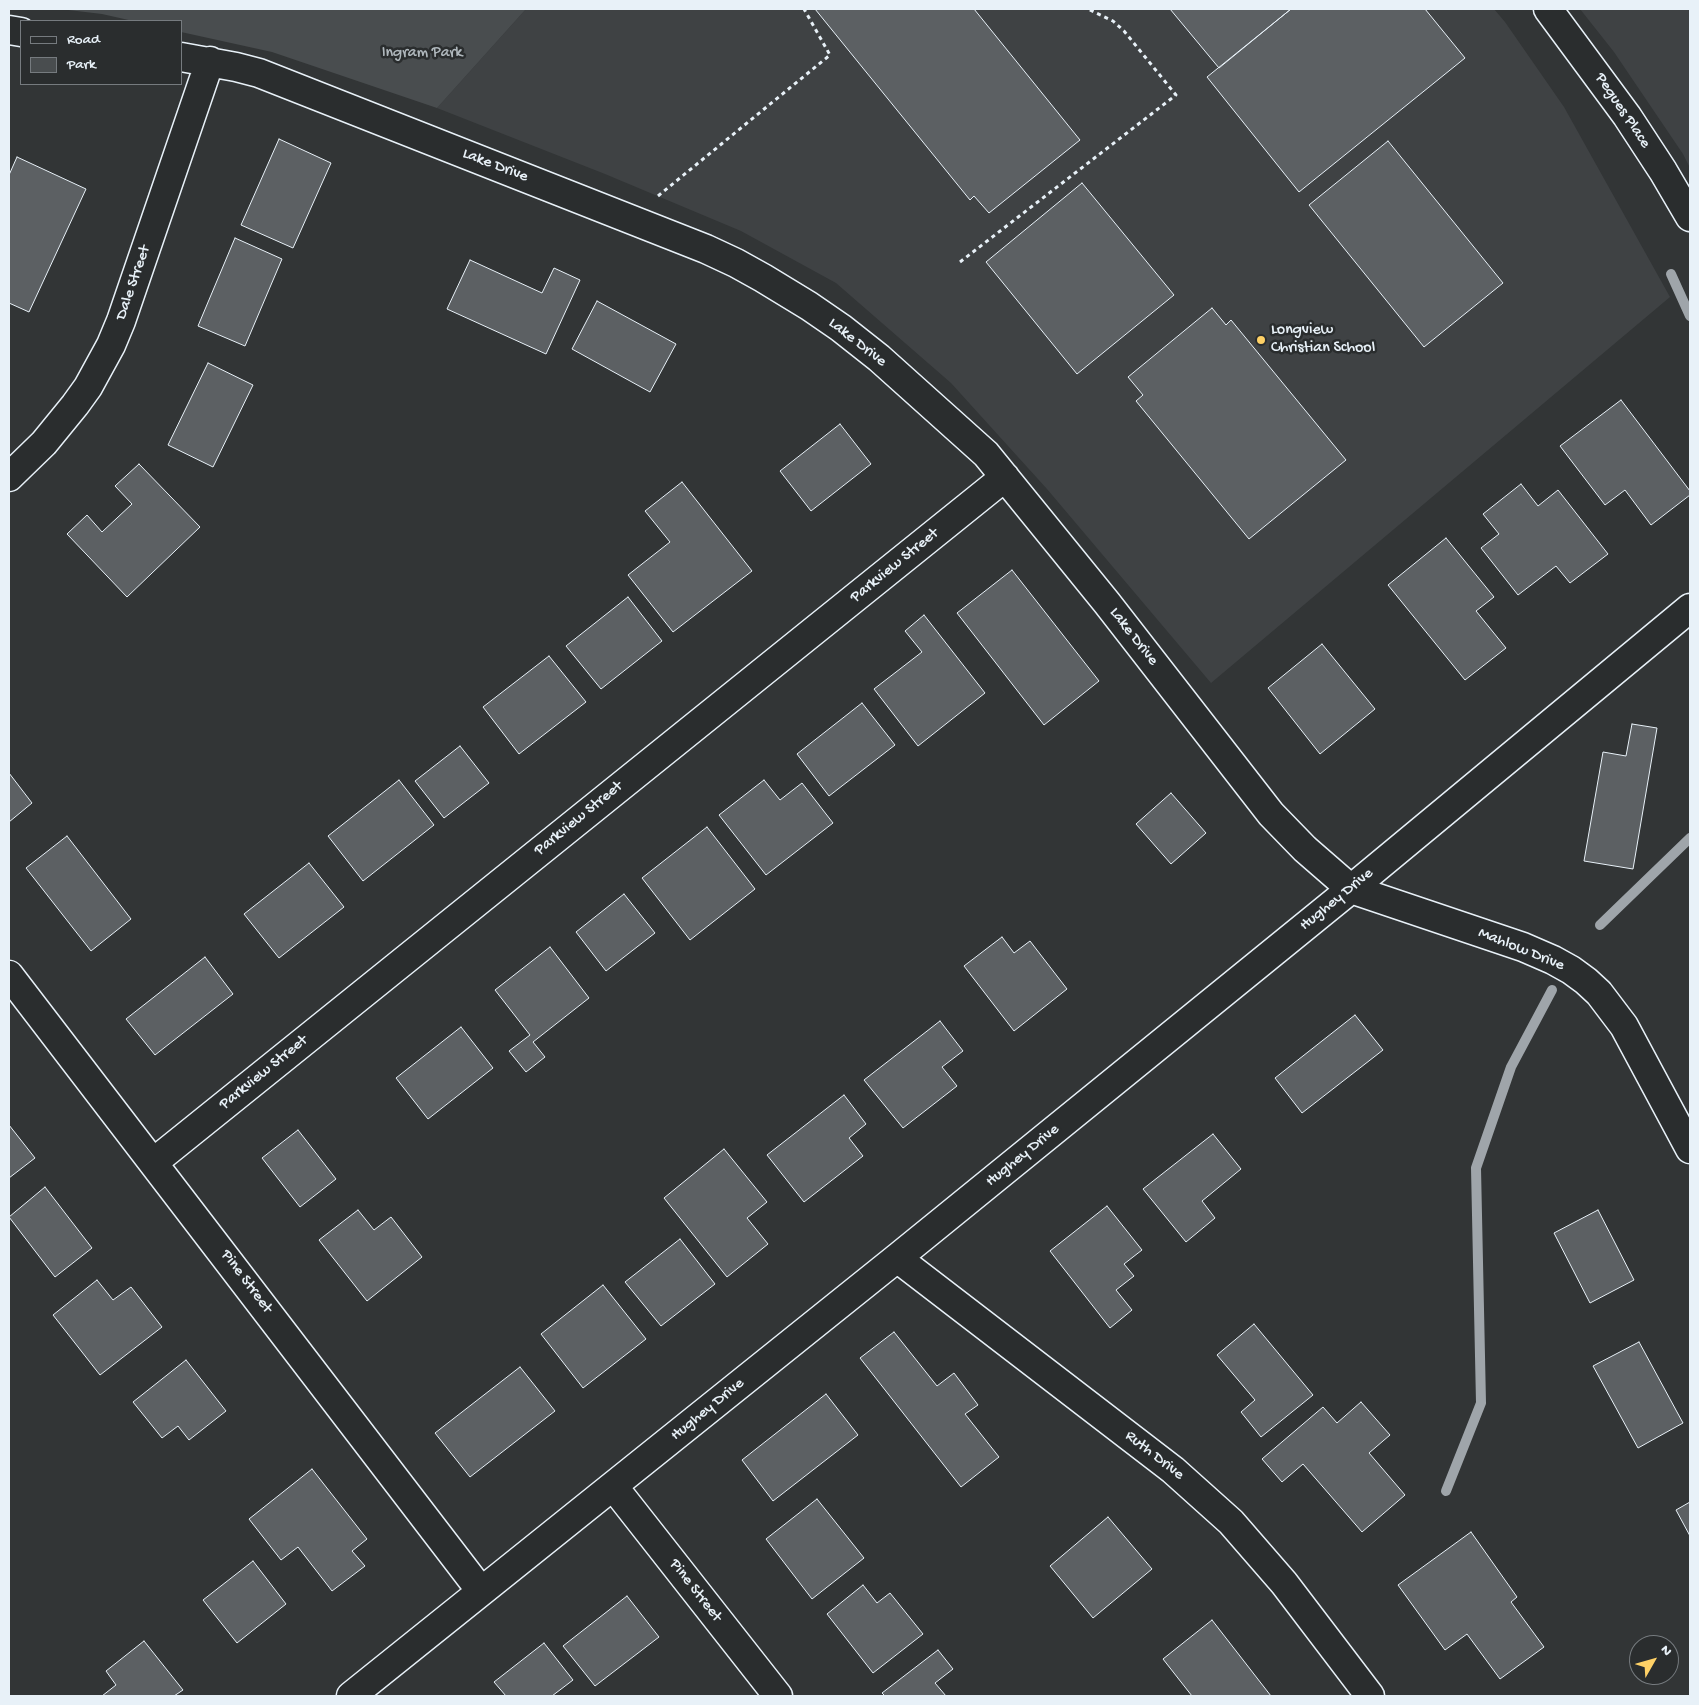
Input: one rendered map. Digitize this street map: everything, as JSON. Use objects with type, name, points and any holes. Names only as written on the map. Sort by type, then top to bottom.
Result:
[{"type":"street","name":"Pegues Place","points":[[1548,9],[1627,116],[1690,217]]},
{"type":"street","name":"Lake Drive","points":[[182,57],[236,66],[259,74],[696,245],[736,263],[809,306],[879,358],[973,442],[1005,477],[1107,603],[1271,814],[1305,849],[1351,889]]},
{"type":"street","name":"Dale Street","points":[[9,477],[44,443],[76,405],[111,345],[121,321],[210,61]]},
{"type":"street","name":"Parkview Street","points":[[154,1162],[1005,477]]},
{"type":"street","name":"Hughey Drive","points":[[351,1696],[897,1258],[1351,889],[1690,608]]},
{"type":"street","name":"Mahlow Drive","points":[[1351,889],[1522,947],[1553,960],[1586,981],[1599,993],[1624,1026],[1690,1149]]},
{"type":"street","name":"Pine Street","points":[[9,975],[481,1591]]},
{"type":"street","name":"Ruth Drive","points":[[897,1258],[1173,1470],[1210,1502],[1238,1529],[1279,1577],[1370,1696]]},
{"type":"street","name":"Pine Street","points":[[613,1486],[778,1696]]},
{"type":"path","points":[[658,196],[830,55],[804,9]]},
{"type":"path","points":[[960,262],[1176,95],[1124,31],[1113,21],[1088,9]]},
{"type":"shaded area","name":"Longview Christian School","points":[[526,9],[1494,9],[1564,107],[1670,297],[1211,683],[1047,489],[951,383],[836,283],[741,231],[605,174],[437,108]]},
{"type":"shaded area","points":[[1580,9],[1690,9],[1690,168],[1683,154],[1614,52]]},
{"type":"green space","name":"Ingram Park","points":[[60,9],[526,9],[437,108],[272,52],[182,32],[182,20],[129,20],[102,14]]},
{"type":"building","points":[[815,9],[974,9],[1080,140],[989,213],[974,196],[970,200]]},
{"type":"building","points":[[1170,9],[1291,9],[1219,68]]},
{"type":"building","points":[[1291,9],[1425,9],[1465,58],[1299,192],[1207,77]]},
{"type":"building","points":[[279,139],[331,163],[293,248],[241,225]]},
{"type":"building","points":[[1388,141],[1503,283],[1424,347],[1309,205]]},
{"type":"building","points":[[17,157],[86,189],[29,312],[9,303],[9,175]]},
{"type":"building","points":[[1082,183],[1174,295],[1077,374],[986,262]]},
{"type":"building","points":[[235,238],[282,259],[245,346],[198,326]]},
{"type":"building","points":[[470,260],[542,293],[554,268],[580,280],[546,354],[447,309]]},
{"type":"building","points":[[597,301],[676,344],[650,392],[572,349]]},
{"type":"building","points":[[1212,308],[1226,325],[1231,320],[1346,460],[1249,539],[1136,401],[1143,395],[1128,377]]},
{"type":"building","points":[[208,363],[253,385],[213,467],[168,445]]},
{"type":"building","points":[[1621,400],[1690,491],[1690,495],[1651,525],[1625,490],[1605,505],[1560,446]]},
{"type":"building","points":[[840,424],[871,464],[811,511],[780,471]]},
{"type":"building","points":[[139,464],[200,527],[127,597],[67,534],[87,515],[102,532],[132,504],[115,486]]},
{"type":"building","points":[[682,482],[752,571],[673,632],[628,575],[670,542],[645,511]]},
{"type":"building","points":[[1521,484],[1538,506],[1558,490],[1608,554],[1570,583],[1556,566],[1518,595],[1481,548],[1499,534],[1483,514]]},
{"type":"building","points":[[1446,538],[1494,597],[1476,611],[1506,648],[1465,680],[1388,585]]},
{"type":"building","points":[[1012,570],[1099,681],[1044,725],[957,613]]},
{"type":"building","points":[[628,597],[662,641],[601,689],[566,646]]},
{"type":"building","points":[[924,615],[985,693],[918,746],[874,689],[922,652],[905,631]]},
{"type":"building","points":[[1322,644],[1375,709],[1320,754],[1268,688]]},
{"type":"building","points":[[549,656],[586,702],[519,754],[483,707]]},
{"type":"building","points":[[862,703],[895,745],[829,796],[797,754]]},
{"type":"building","points":[[1632,724],[1657,728],[1633,869],[1584,861],[1603,752],[1626,756]]},
{"type":"building","points":[[460,746],[489,783],[444,818],[415,781]]},
{"type":"building","points":[[9,773],[32,803],[9,822]]},
{"type":"building","points":[[399,780],[434,825],[363,881],[328,836]]},
{"type":"building","points":[[764,780],[780,800],[802,783],[833,823],[766,875],[719,815]]},
{"type":"building","points":[[1171,793],[1206,833],[1171,864],[1136,824]]},
{"type":"building","points":[[707,827],[755,889],[690,940],[642,878]]},
{"type":"building","points":[[67,836],[131,919],[91,951],[26,868]]},
{"type":"building","points":[[309,863],[344,907],[279,958],[244,914]]},
{"type":"building","points":[[624,894],[655,933],[606,971],[576,932]]},
{"type":"building","points":[[1002,937],[1014,953],[1030,941],[1067,989],[1014,1031],[964,966]]},
{"type":"building","points":[[550,947],[589,998],[533,1042],[545,1057],[526,1072],[509,1051],[530,1035],[495,990]]},
{"type":"building","points":[[205,957],[233,994],[155,1055],[126,1019]]},
{"type":"building","points":[[1355,1015],[1383,1050],[1302,1113],[1275,1078]]},
{"type":"building","points":[[940,1021],[963,1051],[942,1067],[957,1086],[903,1128],[864,1080]]},
{"type":"building","points":[[461,1027],[493,1068],[428,1119],[396,1078]]},
{"type":"building","points":[[844,1095],[866,1124],[849,1138],[863,1156],[804,1202],[767,1155]]},
{"type":"building","points":[[9,1125],[35,1158],[9,1178]]},
{"type":"building","points":[[298,1130],[336,1179],[300,1207],[262,1158]]},
{"type":"building","points":[[1213,1134],[1241,1169],[1202,1201],[1215,1218],[1186,1242],[1143,1189]]},
{"type":"building","points":[[724,1149],[767,1202],[747,1218],[768,1244],[727,1277],[664,1198]]},
{"type":"building","points":[[45,1187],[92,1248],[55,1277],[9,1217]]},
{"type":"building","points":[[1107,1206],[1142,1250],[1124,1264],[1134,1276],[1116,1290],[1132,1310],[1110,1328],[1050,1251]]},
{"type":"building","points":[[358,1210],[374,1230],[391,1217],[422,1257],[367,1301],[319,1240]]},
{"type":"building","points":[[1598,1210],[1634,1280],[1590,1303],[1554,1233]]},
{"type":"building","points":[[680,1239],[715,1284],[661,1326],[625,1282]]},
{"type":"building","points":[[97,1280],[113,1300],[131,1287],[162,1327],[100,1375],[53,1315]]},
{"type":"building","points":[[603,1285],[646,1339],[583,1388],[541,1334]]},
{"type":"building","points":[[1254,1324],[1313,1395],[1261,1437],[1241,1412],[1255,1400],[1217,1355]]},
{"type":"building","points":[[894,1332],[937,1386],[954,1373],[978,1405],[965,1414],[999,1457],[961,1487],[860,1358]]},
{"type":"building","points":[[1639,1342],[1683,1423],[1638,1448],[1593,1366]]},
{"type":"building","points":[[186,1360],[226,1411],[189,1440],[178,1426],[162,1438],[133,1402]]},
{"type":"building","points":[[520,1367],[555,1411],[470,1477],[435,1433]]},
{"type":"building","points":[[826,1394],[858,1435],[773,1501],[742,1460]]},
{"type":"building","points":[[1361,1402],[1390,1435],[1369,1453],[1405,1495],[1362,1532],[1303,1464],[1282,1482],[1262,1459],[1323,1407],[1337,1423]]},
{"type":"building","points":[[312,1469],[367,1539],[352,1551],[365,1566],[332,1591],[298,1547],[281,1560],[249,1519]]},
{"type":"building","points":[[817,1499],[864,1558],[812,1599],[766,1539]]},
{"type":"building","points":[[1690,1502],[1690,1536],[1676,1510]]},
{"type":"building","points":[[1108,1517],[1152,1569],[1093,1618],[1050,1566]]},
{"type":"building","points":[[1471,1532],[1517,1597],[1511,1602],[1544,1647],[1500,1679],[1467,1634],[1445,1650],[1398,1585]]},
{"type":"building","points":[[253,1561],[286,1604],[237,1643],[203,1600]]},
{"type":"building","points":[[863,1585],[877,1603],[890,1593],[923,1634],[873,1673],[827,1614]]},
{"type":"building","points":[[627,1596],[659,1637],[595,1686],[563,1646]]},
{"type":"building","points":[[1212,1620],[1271,1696],[1192,1696],[1163,1659]]},
{"type":"building","points":[[144,1641],[183,1690],[174,1696],[102,1696],[116,1685],[106,1671]]},
{"type":"building","points":[[544,1643],[573,1680],[552,1696],[506,1696],[494,1682]]},
{"type":"building","points":[[938,1650],[953,1669],[935,1683],[946,1696],[885,1696],[882,1693]]},
{"type":"waterway","points":[[1671,274],[1690,316]]},
{"type":"waterway","points":[[1600,925],[1690,838]]},
{"type":"waterway","points":[[1446,1491],[1481,1403],[1476,1168],[1511,1067],[1552,990]]},
{"type":"place","name":"Longview Christian School","points":[[1261,340]]}]
